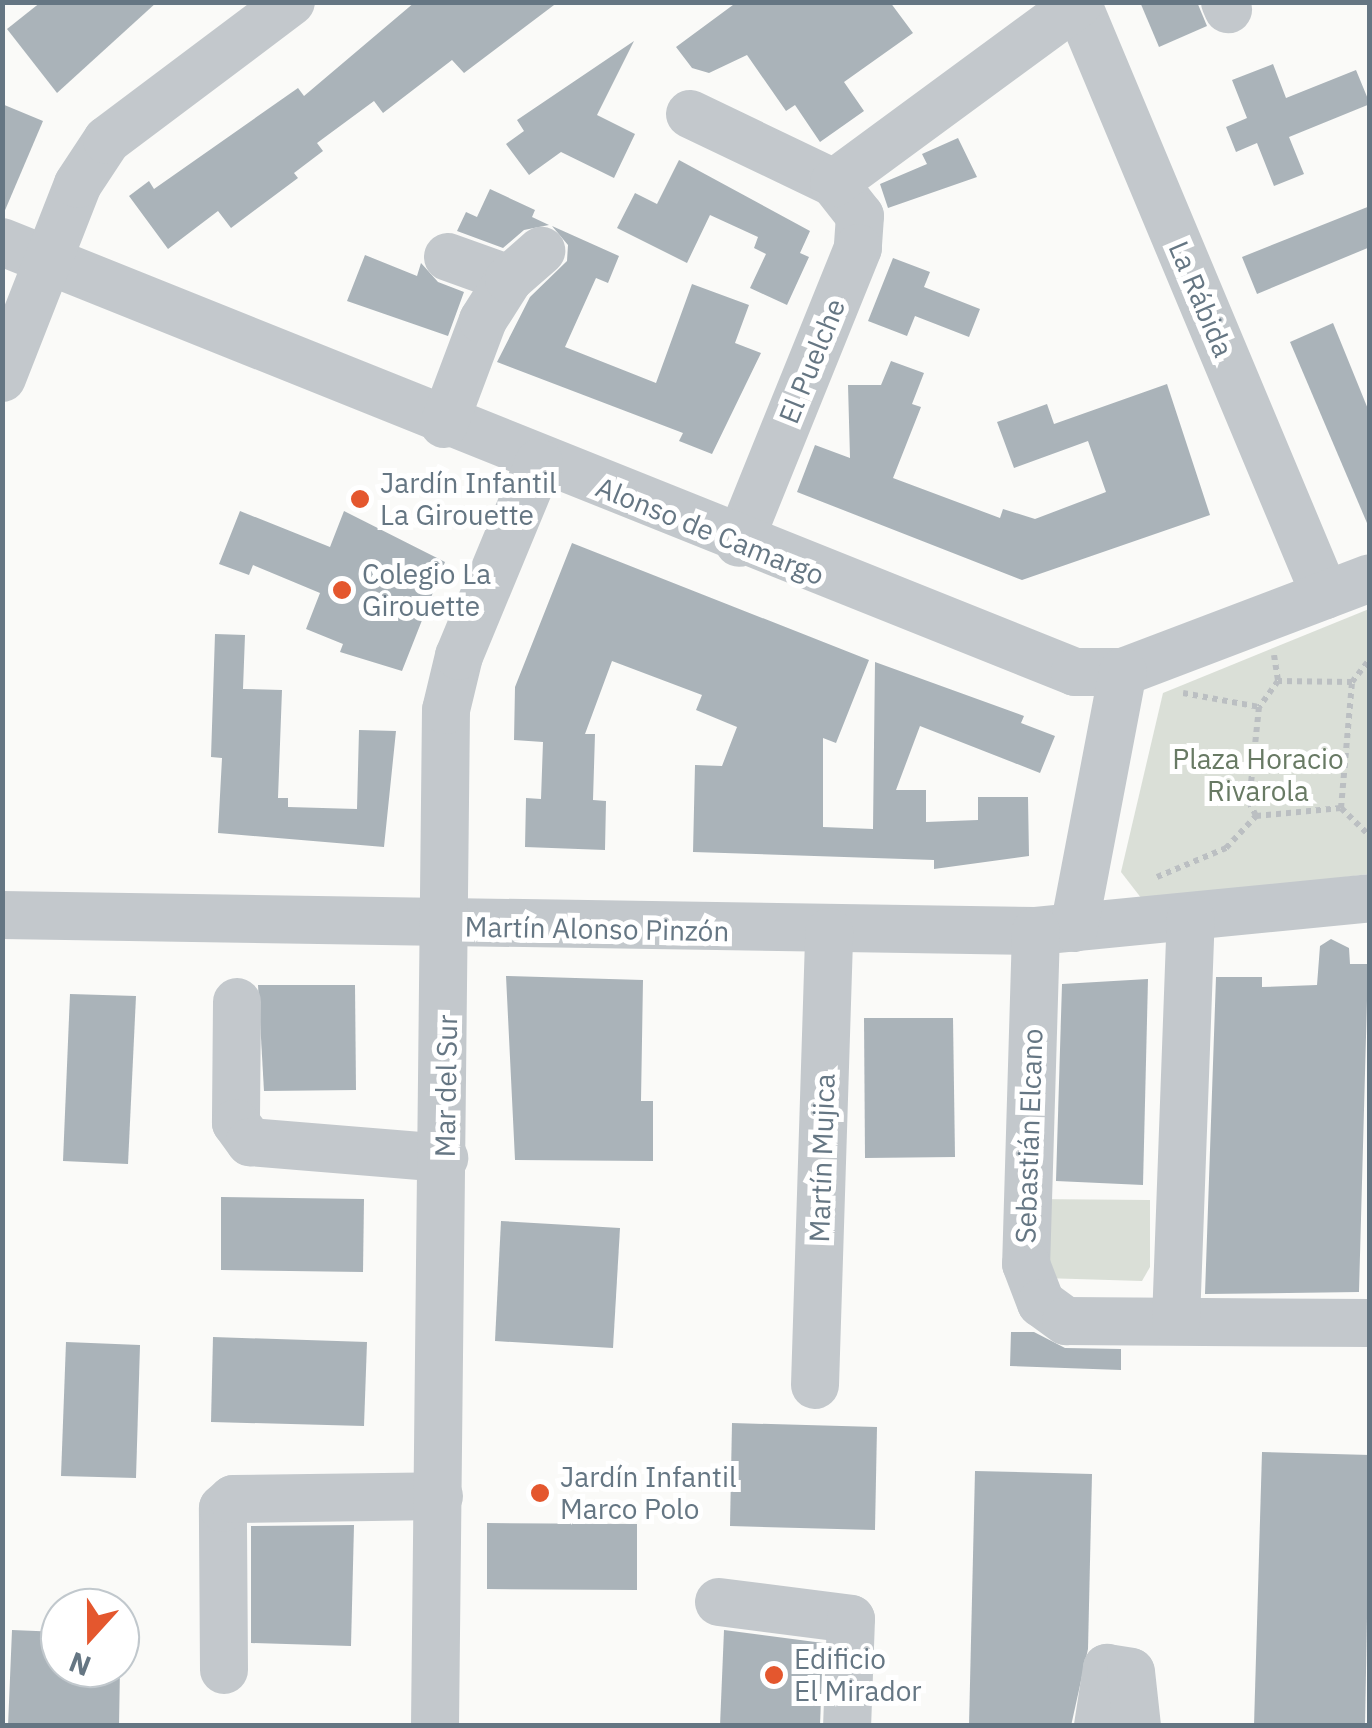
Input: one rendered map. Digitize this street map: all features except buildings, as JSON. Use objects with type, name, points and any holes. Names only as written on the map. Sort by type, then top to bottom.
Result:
[{"type":"street","points":[[2,378],[78,184],[107,140],[291,2]]},
{"type":"street","points":[[690,114],[834,183],[1078,3]]},
{"type":"street","name":"La Rábida","points":[[1078,3],[1325,594]]},
{"type":"street","name":"El Puelche","points":[[739,543],[858,248],[860,216],[834,183]]},
{"type":"street","name":"Alonso de Camargo","points":[[2,242],[539,463],[1027,658],[1075,672],[1124,672],[1370,578]]},
{"type":"street","points":[[444,424],[484,320],[525,265],[448,257]]},
{"type":"street","name":"Mar del Sur","points":[[435,1726],[448,926],[446,710],[459,656],[539,463]]},
{"type":"street","points":[[1055,930],[1124,672]]},
{"type":"street","name":"Martín Alonso Pinzón","points":[[2,916],[829,932],[1055,930],[1370,898]]},
{"type":"street","points":[[1176,1321],[1191,918]]},
{"type":"street","name":"Sebastián Elcano","points":[[1055,930],[1026,1264],[1040,1303],[1066,1321],[1370,1323]]},
{"type":"street","name":"Martín Mujica","points":[[815,1385],[829,932]]},
{"type":"street","points":[[238,1002],[236,1124],[250,1142],[444,1158]]},
{"type":"street","points":[[224,1670],[223,1508],[234,1499],[250,1492],[439,1496]]},
{"type":"street","points":[[719,1602],[851,1619],[847,1726]]},
{"type":"street","points":[[1098,1726],[1107,1668],[1131,1672],[1138,1726]]},
{"type":"path","points":[[1341,808],[1352,682],[1370,660]]},
{"type":"path","points":[[1256,816],[1248,802],[1259,707],[1278,681],[1352,682]]},
{"type":"path","points":[[1172,694],[1206,692],[1259,707]]},
{"type":"path","points":[[1146,882],[1226,848],[1256,816],[1341,808],[1370,836]]},
{"type":"green space","name":"Plaza Horacio Rivarola","points":[[1369,609],[1369,874],[1145,903],[1121,872],[1163,693]]},
{"type":"green space","points":[[1031,1199],[1150,1200],[1150,1267],[1142,1281],[1043,1278]]},
{"type":"place","name":"Jardín Infantil La Girouette","points":[[360,499]]},
{"type":"place","name":"Colegio La Girouette","points":[[342,590]]},
{"type":"place","name":"Jardín Infantil Marco Polo","points":[[540,1493]]},
{"type":"place","name":"Edificio El Mirador","points":[[774,1675]]}]
